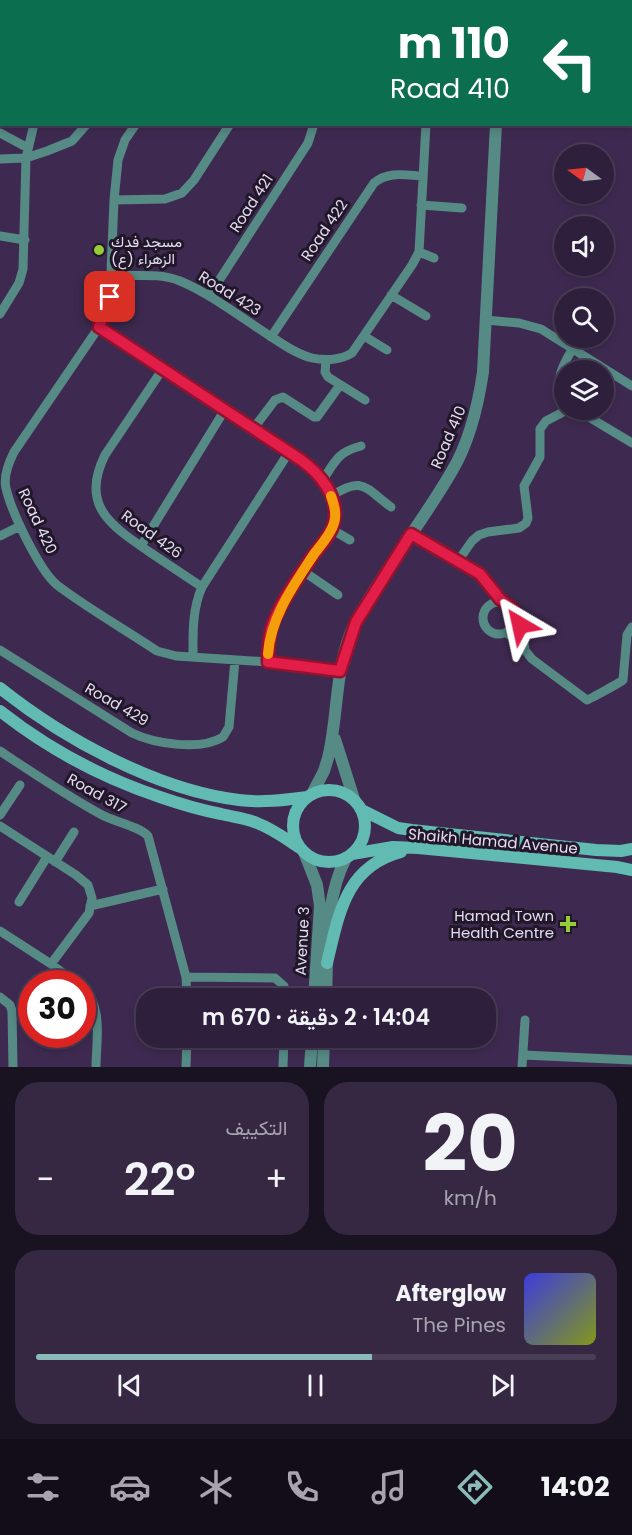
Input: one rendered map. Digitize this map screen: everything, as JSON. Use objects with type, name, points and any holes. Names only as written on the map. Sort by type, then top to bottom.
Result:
[{"type":"main road","points":[[0,688],[38,717],[90,748],[167,782],[214,796],[262,802],[309,795],[320,790],[338,790],[354,799],[362,810],[365,829],[363,839],[349,856],[328,862],[319,861],[275,831],[255,822],[159,797],[77,761],[23,729],[0,711]]},
{"type":"main road","points":[[302,850],[295,840],[293,821],[296,812],[309,795]]},
{"type":"main road","name":"Shaikh Hamad Avenue","points":[[362,810],[398,828],[596,850],[632,849]]},
{"type":"main road","name":"Shaikh Hamad Avenue","points":[[349,856],[393,847],[632,870]]},
{"type":"main road","points":[[327,963],[338,918],[352,885],[363,872],[387,856],[418,849]]},
{"type":"street","points":[[0,314],[21,276],[25,240],[27,153],[34,126]]},
{"type":"street","points":[[0,159],[72,141],[85,126]]},
{"type":"street","name":"Road 420","points":[[135,126],[121,150],[114,201],[110,297],[99,327],[9,461],[5,479],[6,488],[20,526],[45,570],[58,585],[158,651],[167,655],[268,662],[340,671]]},
{"type":"street","points":[[114,201],[165,199],[182,193],[194,180],[229,126]]},
{"type":"street","name":"Road 421","points":[[209,296],[308,143],[313,126]]},
{"type":"street","points":[[365,400],[326,375],[326,360],[342,358],[352,353],[418,252],[426,126]]},
{"type":"street","name":"Road 410","points":[[309,795],[324,771],[333,732],[340,671],[356,622],[453,470],[472,425],[482,380],[496,126]]},
{"type":"street","points":[[0,133],[27,153]]},
{"type":"street","name":"Road 422","points":[[271,337],[374,183],[381,177],[393,174],[422,176]]},
{"type":"street","points":[[421,205],[462,208]]},
{"type":"street","points":[[0,236],[25,240]]},
{"type":"street","points":[[418,252],[434,258]]},
{"type":"street","name":"Road 423","points":[[112,275],[167,277],[183,282],[302,354],[326,360]]},
{"type":"street","points":[[391,295],[426,316]]},
{"type":"street","points":[[486,320],[535,327],[554,338]]},
{"type":"street","points":[[99,327],[313,468],[331,496],[335,517],[331,529],[303,571],[275,620],[269,640],[268,662]]},
{"type":"street","points":[[364,336],[387,350]]},
{"type":"street","points":[[566,360],[573,348],[632,386]]},
{"type":"street","name":"Road 426","points":[[162,370],[98,469],[96,482],[98,501],[106,518],[113,526],[202,587]]},
{"type":"street","points":[[253,429],[279,398],[317,417],[340,384]]},
{"type":"street","points":[[141,546],[225,411]]},
{"type":"street","points":[[458,561],[479,535],[519,528],[526,523],[528,518],[524,486],[540,457],[540,429],[554,417]]},
{"type":"street","points":[[594,420],[632,443]]},
{"type":"street","points":[[322,480],[339,456],[346,450],[361,446]]},
{"type":"street","points":[[192,657],[194,615],[202,587],[289,452]]},
{"type":"street","points":[[331,496],[355,484],[364,487],[391,507]]},
{"type":"street","points":[[0,536],[20,526]]},
{"type":"street","points":[[331,529],[350,540]]},
{"type":"street","points":[[411,534],[480,574],[504,603],[513,609],[524,635],[525,652]]},
{"type":"street","points":[[303,571],[338,595]]},
{"type":"street","points":[[490,587],[489,605],[483,617],[486,628],[496,634],[506,633],[516,639],[525,652],[585,699],[589,700],[620,684],[623,680],[627,634],[632,627]]},
{"type":"street","points":[[489,605],[496,602],[504,603]]},
{"type":"street","points":[[506,633],[514,624],[515,615]]},
{"type":"street","name":"Road 429","points":[[0,650],[132,733],[151,740],[175,744],[204,744],[223,737],[229,727],[235,660]]},
{"type":"street","name":"Road 410","points":[[333,732],[354,799]]},
{"type":"street","name":"Road 317","points":[[0,751],[90,808],[114,821],[145,833],[150,839],[186,977],[186,988]]},
{"type":"street","points":[[0,814],[20,785]]},
{"type":"street","points":[[0,826],[88,885],[92,898],[89,913],[51,964]]},
{"type":"street","points":[[19,902],[74,832]]},
{"type":"street","name":"Avenue 3","points":[[302,850],[319,892],[314,988]]},
{"type":"street","name":"Avenue 3","points":[[326,988],[331,901],[335,880],[349,856]]},
{"type":"street","points":[[90,906],[163,889]]},
{"type":"street","points":[[0,931],[59,970]]},
{"type":"street","points":[[309,988],[316,954]]},
{"type":"street","points":[[186,977],[275,978],[284,988]]},
{"type":"street","points":[[0,997],[10,1005],[12,1011],[13,1067]]},
{"type":"street","points":[[96,1010],[96,1067]]},
{"type":"street","points":[[522,1067],[525,1020]]},
{"type":"street","points":[[186,1067],[187,1048]]},
{"type":"street","points":[[283,1067],[284,1048]]},
{"type":"street","points":[[310,1067],[311,1048]]},
{"type":"street","points":[[323,1067],[324,1048]]},
{"type":"street","points":[[523,1055],[632,1060]]},
{"type":"slow traffic","points":[[268,654],[271,630],[275,620],[303,571],[334,525],[335,508],[331,496]]},
{"type":"place","name":"مسجد فدك الزهراء (ع)","points":[[99,250]]},
{"type":"place","name":"Hamad Town Health Centre","points":[[568,924]]},
{"type":"route","points":[[110,297],[99,327],[313,468],[331,496],[335,508],[334,525],[303,571],[275,620],[269,640],[268,662],[340,671],[356,622],[411,534],[480,574],[500,599],[513,609],[520,625]]}]
